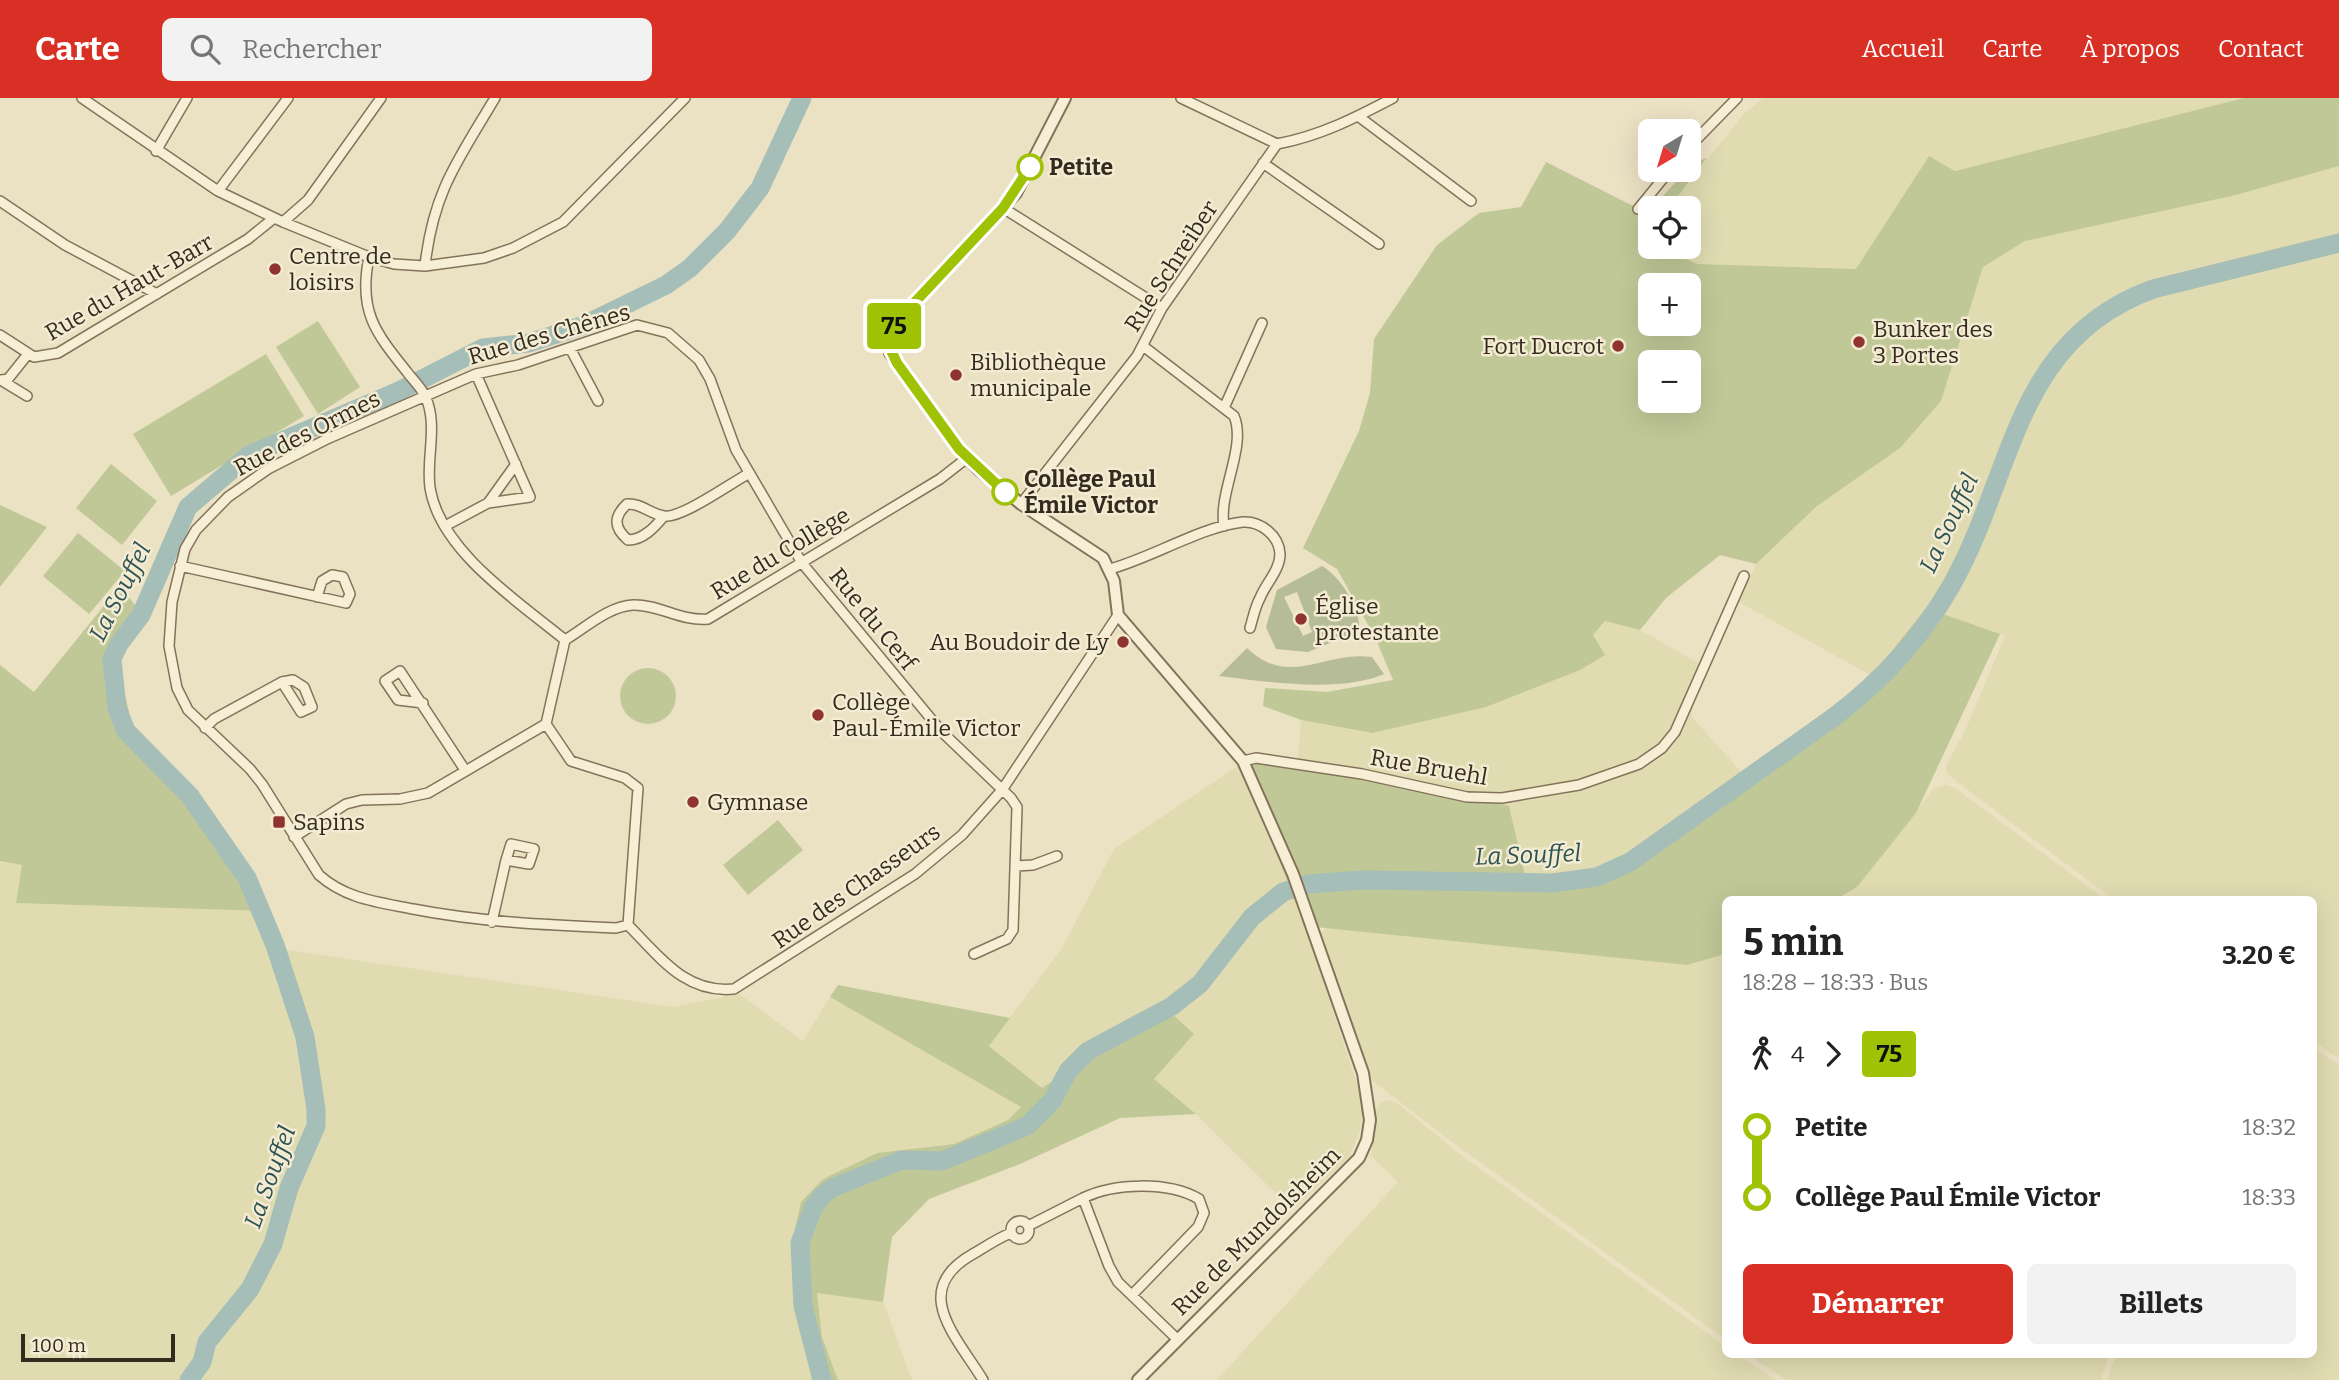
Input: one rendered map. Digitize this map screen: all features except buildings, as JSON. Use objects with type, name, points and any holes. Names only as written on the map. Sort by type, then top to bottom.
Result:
[{"type":"street","points":[[83,98],[156,151],[218,191],[278,220],[369,257],[394,264],[425,266],[485,258],[513,248],[563,222],[685,98]]},
{"type":"street","points":[[156,151],[187,98]]},
{"type":"street","points":[[218,191],[288,98]]},
{"type":"street","name":"Rue du Haut-Barr","points":[[0,335],[28,354],[40,358],[58,353],[248,239],[313,194],[381,98]]},
{"type":"street","points":[[425,266],[437,201],[495,98]]},
{"type":"street","points":[[1065,98],[1025,178],[1003,208],[901,317],[888,337],[890,353],[967,458],[1021,504],[1091,547],[1103,558],[1110,569],[1118,615]]},
{"type":"street","points":[[1181,98],[1277,144],[1308,138],[1391,99]]},
{"type":"street","points":[[1701,135],[1737,98]]},
{"type":"street","points":[[1358,116],[1471,201]]},
{"type":"street","name":"Rue Schreiber","points":[[1021,504],[1111,392],[1143,346],[1162,308],[1277,144]]},
{"type":"street","points":[[1263,163],[1380,244]]},
{"type":"street","points":[[1649,196],[1660,182]]},
{"type":"street","points":[[0,201],[65,245],[156,294]]},
{"type":"street","points":[[1003,208],[1162,308]]},
{"type":"street","points":[[369,257],[365,295],[367,311],[382,341],[425,395],[432,431],[429,480],[445,527],[463,552],[565,640],[546,724],[571,761],[635,783],[639,797],[628,925]]},
{"type":"street","points":[[1224,408],[1262,323]]},
{"type":"street","name":"Rue des Chênes","points":[[425,395],[476,374],[518,365],[637,325],[658,328],[675,337],[699,360],[710,379],[736,450],[748,474],[803,563]]},
{"type":"street","points":[[1143,346],[1234,416],[1238,424],[1231,472],[1221,511],[1224,526]]},
{"type":"street","points":[[570,348],[598,401]]},
{"type":"street","points":[[1,380],[8,379],[28,354]]},
{"type":"street","points":[[445,527],[488,503],[530,496],[476,374]]},
{"type":"street","points":[[1,380],[27,396]]},
{"type":"street","name":"Rue des Ormes","points":[[425,395],[328,438],[251,479],[210,513],[185,549],[172,602],[169,646],[177,688],[188,710],[250,769],[318,875],[333,888],[354,897],[492,922],[616,928],[628,925]]},
{"type":"street","name":"Rue du Collège","points":[[565,640],[618,607],[636,604],[696,620],[708,619],[940,479],[967,458]]},
{"type":"street","points":[[488,503],[516,464]]},
{"type":"street","points":[[664,516],[654,528],[635,540],[628,540],[616,525],[616,517],[627,504],[635,503],[664,516],[678,514],[748,474]]},
{"type":"street","points":[[1110,569],[1224,526],[1246,522],[1266,528],[1275,539],[1280,552],[1278,566],[1260,597],[1250,628]]},
{"type":"street","name":"Rue du Cerf","points":[[803,563],[942,732],[1017,807],[1013,930],[1007,939],[974,954]]},
{"type":"street","points":[[180,566],[317,597]]},
{"type":"street","name":"Rue Bruehl","points":[[1243,761],[1256,758],[1362,774],[1467,797],[1502,798],[1579,785],[1639,764],[1662,748],[1675,732],[1744,576]]},
{"type":"street","name":"Rue des Chasseurs","points":[[628,925],[665,964],[684,979],[716,991],[734,989],[751,981],[915,874],[962,835],[1002,790],[1118,615]]},
{"type":"street","name":"Rue de Mundolsheim","points":[[1118,615],[1243,761],[1302,896],[1363,1073],[1370,1120],[1367,1140],[1359,1158],[1200,1321],[1177,1339],[1138,1380]]},
{"type":"street","points":[[205,728],[214,719],[282,682]]},
{"type":"street","points":[[423,703],[466,770]]},
{"type":"street","points":[[294,837],[346,804],[362,800],[400,799],[428,793],[546,724]]},
{"type":"street","points":[[1016,866],[1033,865],[1057,856]]},
{"type":"street","points":[[492,922],[506,860]]},
{"type":"street","points":[[983,1380],[943,1314],[939,1294],[944,1277],[957,1263],[1011,1233],[1016,1238],[1023,1239],[1028,1234],[1028,1226],[1083,1198],[1118,1185],[1186,1191],[1199,1199],[1204,1213],[1198,1227],[1132,1295]]},
{"type":"street","points":[[1083,1198],[1109,1266],[1132,1295],[1177,1339]]},
{"type":"shaded area","points":[[1763,98],[2244,98],[1955,171],[1929,156],[1856,269],[1697,264],[1686,259],[1701,259],[1701,196],[1679,196],[1690,182],[1701,182],[1701,168],[1743,115]]},
{"type":"shaded area","points":[[2339,166],[2339,1058],[2317,1044],[2317,896],[2109,896],[1947,774],[1946,765],[1965,731],[2005,636],[1926,608],[1872,676],[1739,602],[1756,564],[1817,506],[1941,401],[1983,267],[2025,241],[2236,195]]},
{"type":"shaded area","points":[[1606,621],[1640,630],[1702,665],[1691,716],[1744,775],[1624,868],[1525,876],[1298,760],[1301,720],[1369,733],[1604,655],[1593,635]]},
{"type":"shaded area","points":[[1241,764],[1305,926],[1363,1102],[1360,1131],[1349,1157],[1293,1210],[1196,1114],[1154,1079],[1194,1034],[1120,1037],[1042,1088],[989,1045],[1061,950],[1114,849]]},
{"type":"shaded area","points":[[1946,785],[1955,788],[2101,896],[1843,896],[1857,887],[1933,789]]},
{"type":"shaded area","points":[[0,861],[22,865],[16,903],[266,911],[281,949],[673,1007],[739,994],[803,1041],[830,997],[1022,1107],[1008,1120],[954,1144],[877,1153],[823,1179],[801,1202],[791,1247],[804,1346],[821,1380],[0,1380]]},
{"type":"shaded area","points":[[1327,928],[1687,965],[1722,955],[1722,1337],[1444,1136],[1373,1081],[1367,1073],[1319,934]]},
{"type":"shaded area","points":[[2317,1051],[2339,1065],[2339,1380],[2107,1380],[2115,1358],[2317,1358]]},
{"type":"shaded area","points":[[1388,1100],[1396,1102],[1457,1152],[1722,1344],[1722,1358],[1742,1358],[1775,1380],[1217,1380],[1398,1182],[1371,1156],[1376,1111],[1380,1103]]},
{"type":"shaded area","points":[[817,1293],[883,1302],[912,1380],[838,1380],[822,1337]]},
{"type":"shaded area","points":[[1753,1358],[2108,1358],[2101,1380],[1787,1380]]},
{"type":"green space","points":[[2244,98],[2339,98],[2339,166],[2236,195],[2025,241],[1983,267],[1941,401],[1900,448],[1817,506],[1756,564],[1720,555],[1666,598],[1640,630],[1605,621],[1593,635],[1605,655],[1580,670],[1486,707],[1372,733],[1301,720],[1263,706],[1265,688],[1327,692],[1393,680],[1375,637],[1337,569],[1303,548],[1359,431],[1370,393],[1374,339],[1437,245],[1479,213],[1521,207],[1546,162],[1638,208],[1638,259],[1686,259],[1697,264],[1856,269],[1929,156],[1955,171]]},
{"type":"green space","points":[[1676,182],[1689,182],[1678,196],[1663,196]]},
{"type":"green space","points":[[318,321],[360,387],[318,414],[276,347]]},
{"type":"green space","points":[[266,354],[304,416],[171,496],[133,434]]},
{"type":"green space","points":[[111,464],[157,501],[122,545],[76,508]]},
{"type":"green space","points":[[0,505],[47,527],[0,587]]},
{"type":"green space","points":[[78,533],[125,571],[89,614],[43,576]]},
{"type":"green space","points":[[1322,566],[1336,577],[1348,594],[1357,613],[1359,631],[1308,652],[1276,649],[1266,627],[1277,590]],"holes":[[[1297,592],[1312,632],[1303,636],[1284,597]]]},
{"type":"green space","points":[[120,586],[138,609],[113,644],[132,725],[254,881],[266,911],[16,903],[22,865],[0,861],[0,665],[34,692]]},
{"type":"green space","points":[[1926,608],[2000,634],[1916,813],[1857,887],[1842,896],[1722,896],[1722,955],[1687,965],[1305,926],[1241,764],[1298,760],[1416,782],[1509,806],[1525,876],[1623,868],[1872,676]]},
{"type":"green space","points":[[1247,648],[1263,660],[1278,666],[1293,667],[1355,656],[1372,657],[1384,674],[1366,680],[1325,685],[1219,676]]},
{"type":"green space","points":[[643,668],[653,668],[668,676],[674,685],[674,707],[668,716],[653,724],[643,724],[625,712],[620,701],[620,691],[632,673]]},
{"type":"green space","points":[[778,820],[803,850],[748,895],[723,865]]},
{"type":"green space","points":[[838,985],[1010,1018],[989,1046],[1042,1088],[1120,1037],[1170,1012],[1194,1034],[1154,1079],[1196,1114],[1120,1118],[1020,1164],[929,1199],[892,1237],[883,1302],[817,1293],[822,1337],[838,1380],[821,1380],[804,1346],[791,1247],[801,1202],[823,1179],[877,1153],[954,1144],[1008,1120],[1021,1107],[830,997]]},
{"type":"waterway","name":"La Souffel","points":[[189,1380],[202,1362],[207,1342],[250,1289],[273,1244],[289,1188],[316,1126],[316,1109],[305,1037],[275,945],[247,878],[190,796],[126,731],[117,708],[112,659],[119,644],[141,615],[188,507],[249,455],[399,391],[483,348],[529,343],[584,325],[666,285],[690,268],[727,231],[760,188],[802,98]]},
{"type":"waterway","name":"La Souffel","points":[[822,1380],[803,1306],[800,1243],[813,1208],[832,1188],[902,1160],[942,1161],[1027,1126],[1052,1101],[1068,1071],[1088,1051],[1172,1006],[1200,984],[1252,917],[1283,892],[1308,884],[1363,880],[1552,883],[1597,877],[1630,862],[1834,717],[1868,689],[1899,658],[1927,623],[1951,586],[1972,543],[2024,414],[2044,376],[2071,341],[2107,312],[2153,289],[2339,243]]},
{"type":"bus line","name":"75","points":[[1005,492],[959,449],[890,353],[888,337],[901,317],[1016,193],[1030,167]]},
{"type":"place","name":"Petite","points":[[1030,167]]},
{"type":"place","name":"Centre de loisirs","points":[[275,269]]},
{"type":"place","name":"Bunker des 3 Portes","points":[[1859,342]]},
{"type":"place","name":"Fort Ducrot","points":[[1618,346]]},
{"type":"place","name":"Bibliothèque municipale","points":[[956,375]]},
{"type":"place","name":"Collège Paul Émile Victor","points":[[1005,492]]},
{"type":"place","name":"Église protestante","points":[[1301,619]]},
{"type":"place","name":"Au Boudoir de Ly","points":[[1123,642]]},
{"type":"place","name":"Collège Paul-Émile Victor","points":[[818,715]]},
{"type":"place","name":"Gymnase","points":[[693,802]]},
{"type":"place","name":"Sapins","points":[[279,822]]}]
